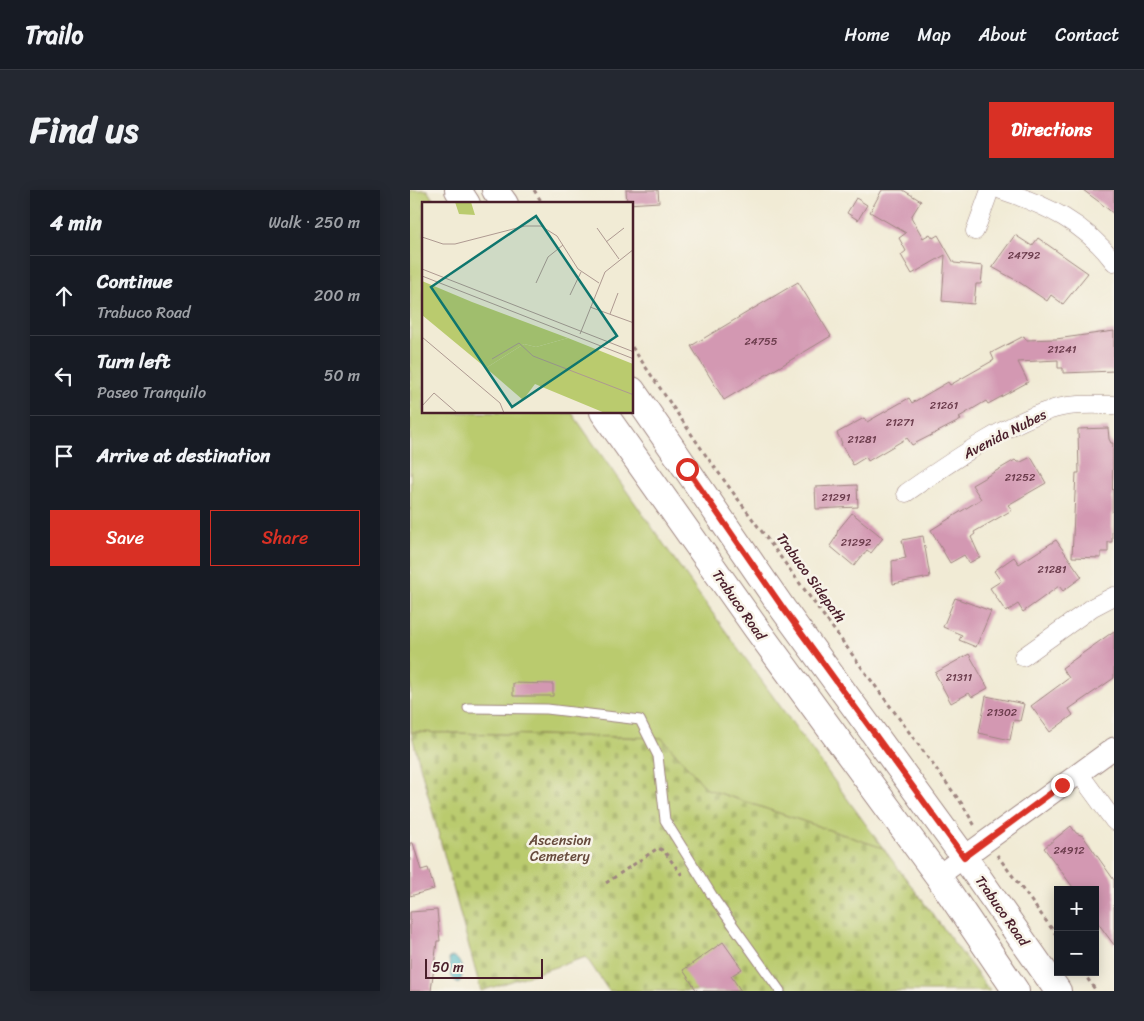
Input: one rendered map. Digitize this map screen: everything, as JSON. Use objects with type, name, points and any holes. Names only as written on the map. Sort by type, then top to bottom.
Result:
[{"type":"main road","points":[[458,190],[467,202]]},
{"type":"main road","points":[[495,190],[503,202]]},
{"type":"main road","name":"Trabuco Road","points":[[634,393],[783,608],[964,857],[1058,991]]},
{"type":"main road","name":"Trabuco Road","points":[[604,414],[756,628],[938,876],[1016,991]]},
{"type":"street","points":[[975,232],[990,190]]},
{"type":"street","points":[[1001,190],[1031,200],[1065,217],[1080,227],[1114,262]]},
{"type":"street","name":"Avenida Nubes","points":[[906,493],[948,464],[1028,419],[1068,406],[1114,405]]},
{"type":"street","points":[[1022,658],[1094,607],[1114,596]]},
{"type":"street","points":[[938,876],[1114,748]]},
{"type":"street","points":[[1079,773],[1114,821]]},
{"type":"lane","points":[[468,708],[548,709],[640,720],[658,756],[665,820],[780,991]]},
{"type":"path","points":[[534,190],[542,202]]},
{"type":"path","name":"Trabuco Sidepath","points":[[634,350],[707,457],[962,804],[972,822]]},
{"type":"path","points":[[606,883],[658,848],[664,851],[681,874],[694,865]]},
{"type":"path","points":[[998,857],[1054,932]]},
{"type":"path","points":[[1086,976],[1096,991]]},
{"type":"green space","points":[[410,190],[427,190],[435,202],[422,202],[422,414],[573,414],[698,593],[883,848],[707,789],[662,738],[411,732]]},
{"type":"green space","name":"Ascension Cemetery","points":[[411,732],[662,738],[707,789],[883,848],[990,991],[609,991],[586,957],[481,991]]},
{"type":"water","points":[[455,957],[458,960],[461,967],[462,977],[458,984],[451,976],[449,959]]},
{"type":"building","points":[[626,190],[658,190],[659,202],[634,204],[634,202],[627,202]]},
{"type":"building","points":[[882,190],[903,190],[921,201],[911,217],[923,238],[930,234],[933,238],[938,235],[954,263],[983,266],[981,284],[976,284],[974,304],[942,301],[945,255],[912,274],[901,255],[906,251],[899,238],[906,233],[870,212]]},
{"type":"building","points":[[1083,190],[1114,190],[1114,214],[1098,201]]},
{"type":"building","points":[[856,198],[867,205],[858,220],[847,213]]},
{"type":"building","points":[[1015,235],[1032,246],[1038,238],[1088,273],[1063,304],[1051,295],[1047,301],[992,267]]},
{"type":"building","points":[[798,282],[831,336],[724,400],[691,346]]},
{"type":"building","points":[[1114,331],[1114,371],[1063,373],[1063,368],[1058,368],[1058,360],[1018,362],[1028,382],[988,404],[986,401],[959,417],[961,420],[912,445],[907,438],[868,461],[866,457],[853,465],[841,444],[837,433],[864,418],[867,422],[909,398],[912,403],[948,382],[950,385],[994,360],[991,353],[1024,336],[1026,340],[1056,339]]},
{"type":"building","points":[[1108,428],[1109,439],[1113,443],[1112,542],[1108,542],[1108,552],[1101,552],[1101,558],[1072,557],[1076,473],[1079,473],[1078,429]]},
{"type":"building","points":[[1031,457],[1046,483],[1008,505],[1012,510],[974,532],[975,534],[971,537],[980,557],[969,563],[964,555],[950,563],[931,530],[981,499],[972,485],[1015,460],[1021,462]]},
{"type":"building","points":[[857,485],[858,507],[816,509],[815,487]]},
{"type":"building","points":[[852,513],[883,538],[871,553],[867,550],[854,566],[830,546],[838,530]]},
{"type":"building","points":[[923,536],[930,577],[893,584],[892,561],[906,558],[902,540]]},
{"type":"building","points":[[1056,540],[1082,577],[1063,591],[1059,586],[1023,612],[1018,604],[1006,612],[990,588],[1001,581],[994,571],[1014,557],[1019,564]]},
{"type":"building","points":[[955,598],[991,611],[976,647],[959,640],[962,635],[943,627]]},
{"type":"building","points":[[1114,631],[1114,678],[1069,709],[1073,715],[1050,732],[1031,706],[1069,678],[1062,668]]},
{"type":"building","points":[[969,654],[988,688],[972,697],[969,693],[951,703],[935,673]]},
{"type":"building","points":[[513,683],[553,684],[553,696],[513,696]]},
{"type":"building","points":[[986,696],[1024,704],[1020,721],[1014,720],[1010,740],[979,733]]},
{"type":"building","points":[[1071,826],[1076,833],[1083,836],[1114,880],[1114,945],[1099,924],[1099,886],[1072,886],[1044,848]]},
{"type":"building","points":[[410,843],[413,843],[421,870],[428,868],[434,889],[410,896]]},
{"type":"building","points":[[437,910],[440,941],[437,941],[431,991],[410,991],[410,912]]},
{"type":"building","points":[[723,942],[742,969],[731,976],[741,991],[697,991],[683,970]]},
{"type":"route","points":[[687,469],[783,608],[964,857],[1062,785]]}]
